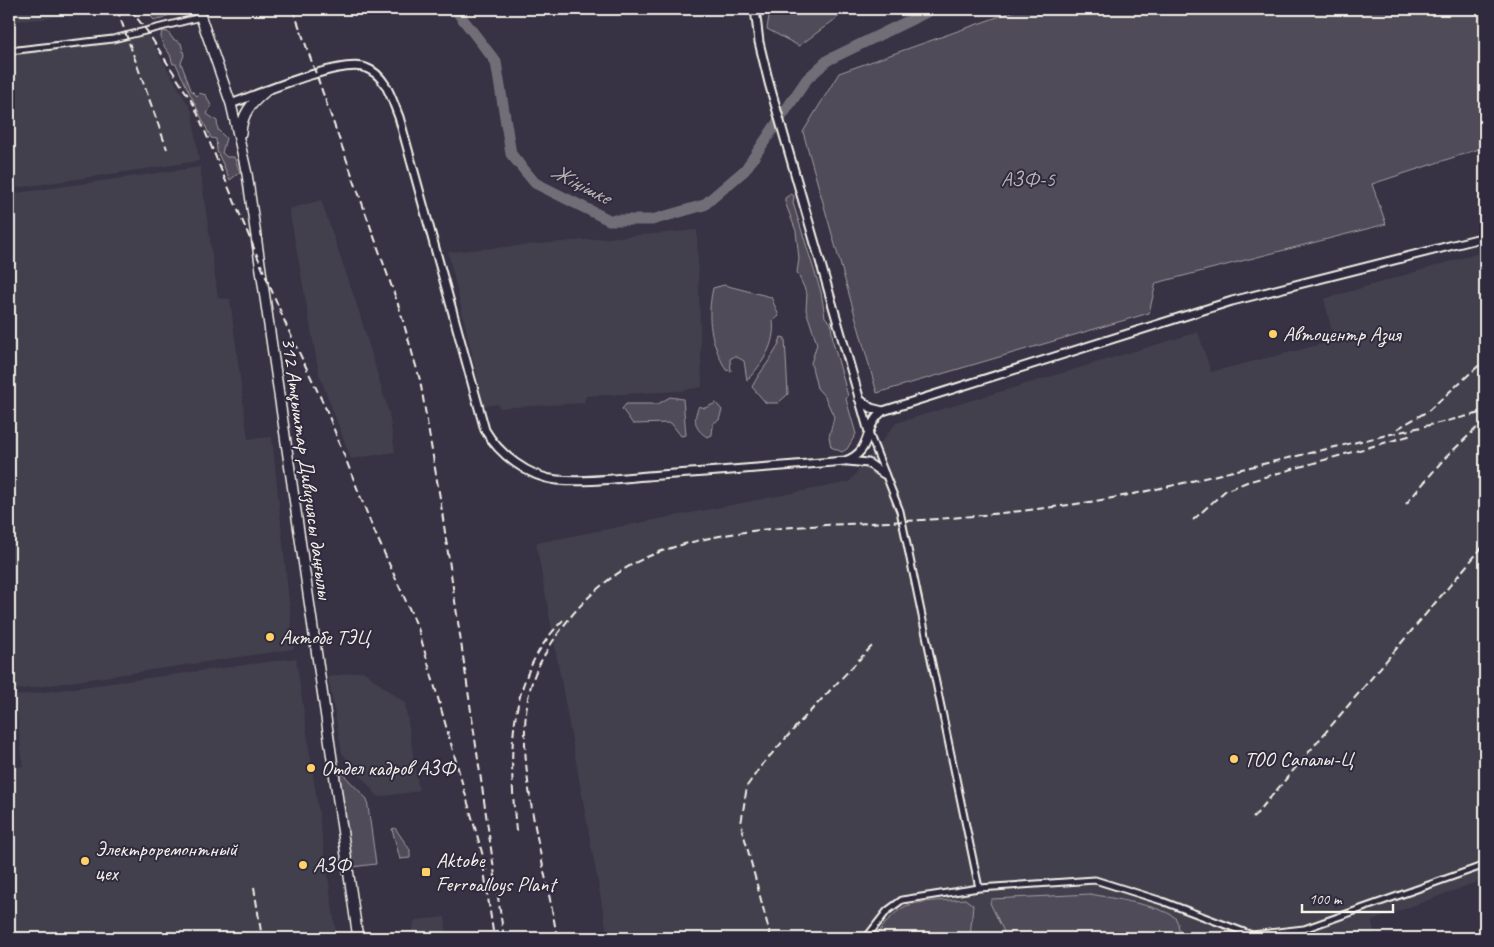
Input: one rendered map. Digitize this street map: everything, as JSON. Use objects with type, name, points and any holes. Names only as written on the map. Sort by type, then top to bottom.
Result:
[{"type":"highway","name":"312 Атқыштар Дивизиясы даңғылы","points":[[200,13],[231,104],[240,138],[358,938]]},
{"type":"highway","points":[[240,138],[243,117],[248,108],[266,91]]},
{"type":"street","points":[[755,9],[759,42],[798,188],[869,432],[900,511],[979,888]]},
{"type":"street","points":[[9,51],[113,39],[200,13]]},
{"type":"street","points":[[231,104],[316,73],[358,66],[367,68],[384,83],[399,117],[485,430],[493,443],[522,466],[539,475],[565,480],[607,479],[845,461],[868,463],[884,474]]},
{"type":"street","points":[[845,461],[860,453],[866,445],[874,419],[883,411],[1232,301],[1485,237]]},
{"type":"street","points":[[859,398],[871,408],[883,411]]},
{"type":"street","points":[[866,938],[887,911],[902,900],[979,888],[1095,880],[1162,901],[1252,935],[1304,929],[1406,895],[1485,865]]},
{"type":"shaded area","points":[[9,9],[85,9],[80,12],[43,19],[9,22]]},
{"type":"shaded area","points":[[147,34],[192,111],[199,161],[9,189],[9,50]]},
{"type":"shaded area","points":[[200,167],[218,298],[230,299],[248,439],[272,437],[294,649],[9,691],[9,194]]},
{"type":"shaded area","points":[[321,200],[358,308],[389,413],[395,452],[351,459],[319,374],[289,209]]},
{"type":"shaded area","points":[[697,230],[702,387],[681,391],[586,396],[584,403],[499,408],[498,404],[484,406],[448,252]]},
{"type":"shaded area","points":[[1485,251],[1485,879],[1372,921],[1375,938],[608,938],[536,543],[849,482],[896,423],[1198,332],[1211,372],[1334,341],[1324,299]]},
{"type":"shaded area","points":[[296,658],[337,938],[9,938],[9,768],[23,766],[15,696]]},
{"type":"shaded area","points":[[363,671],[405,703],[419,791],[378,797],[342,753],[328,677]]},
{"type":"shaded area","points":[[445,917],[447,938],[409,938],[415,920]]},
{"type":"green space","points":[[145,9],[185,9],[163,19],[154,20]]},
{"type":"green space","points":[[770,9],[849,9],[799,46],[767,29]]},
{"type":"green space","name":"АЗФ-5","points":[[1020,9],[1485,9],[1485,147],[1372,184],[1386,224],[1156,283],[1149,313],[877,393],[803,132],[839,73]]},
{"type":"green space","points":[[162,31],[168,32],[173,39],[181,43],[184,55],[181,63],[191,90],[197,96],[199,93],[206,95],[211,106],[207,114],[217,121],[218,130],[226,138],[222,153],[227,157],[234,157],[240,172],[230,180],[217,151],[216,139],[211,138],[176,64],[173,64],[170,54],[162,43]]},
{"type":"green space","points":[[791,194],[794,196],[793,203],[821,292],[825,317],[831,323],[833,342],[856,434],[847,449],[842,452],[831,447],[829,437],[834,417],[825,397],[817,388],[811,363],[817,344],[806,310],[807,294],[797,272],[799,259],[796,231],[785,202],[785,198]]},
{"type":"green space","points":[[724,285],[771,297],[779,316],[773,321],[772,337],[767,353],[747,380],[744,361],[735,356],[730,359],[731,371],[726,370],[713,340],[710,310],[713,288]]},
{"type":"green space","points":[[781,337],[785,338],[788,394],[778,403],[766,403],[752,387],[776,350]]},
{"type":"green space","points":[[670,397],[683,399],[686,435],[681,436],[671,423],[633,424],[622,409],[626,404],[658,404]]},
{"type":"green space","points":[[716,403],[722,410],[719,420],[713,423],[712,435],[707,437],[697,427],[696,415],[699,406],[705,408]]},
{"type":"green space","points":[[339,770],[367,799],[376,864],[352,867]]},
{"type":"green space","points":[[395,828],[410,850],[410,858],[400,859],[392,829]]},
{"type":"green space","points":[[1090,894],[1162,910],[1176,919],[1180,938],[1007,938],[990,903],[992,899]]},
{"type":"green space","points":[[965,899],[973,905],[970,938],[876,938],[890,919],[904,907],[922,902]]},
{"type":"waterway","name":"Жіңішке","points":[[455,9],[496,62],[511,154],[535,183],[609,220],[652,220],[704,205],[745,170],[807,79],[828,60],[933,9]]},
{"type":"railway","points":[[117,9],[167,149]]},
{"type":"railway","points":[[130,9],[147,31],[194,105],[287,327],[326,409],[372,526],[418,628],[487,870]]},
{"type":"railway","points":[[293,9],[399,307],[420,380],[440,498],[504,938]]},
{"type":"railway","points":[[1397,429],[1428,411],[1485,360]]},
{"type":"railway","points":[[557,938],[530,799],[525,726],[529,693],[539,665],[562,627],[576,610],[607,581],[644,558],[692,542],[776,528],[912,521],[1024,511],[1114,498],[1485,412]]},
{"type":"railway","points":[[1406,504],[1443,460],[1485,420]]},
{"type":"railway","points":[[1193,520],[1225,491],[1247,482],[1412,435]]},
{"type":"railway","points":[[1253,818],[1485,544]]},
{"type":"railway","points":[[516,831],[512,774],[515,718],[521,691],[531,666],[545,641],[565,618]]},
{"type":"railway","points":[[771,938],[741,824],[747,786],[761,766],[802,720],[873,645]]},
{"type":"railway","points":[[483,864],[494,938]]},
{"type":"railway","points":[[254,887],[262,938]]},
{"type":"place","name":"Автоцентр Азия","points":[[1273,334]]},
{"type":"place","name":"Актобе ТЭЦ","points":[[270,637]]},
{"type":"place","name":"ТОО Сапалы-Ц","points":[[1234,759]]},
{"type":"place","name":"Отдел кадров АЗФ","points":[[311,768]]},
{"type":"place","name":"Электроремонтный цех","points":[[85,861]]},
{"type":"place","name":"АЗФ","points":[[303,865]]},
{"type":"place","name":"Aktobe Ferroalloys Plant","points":[[426,872]]}]
